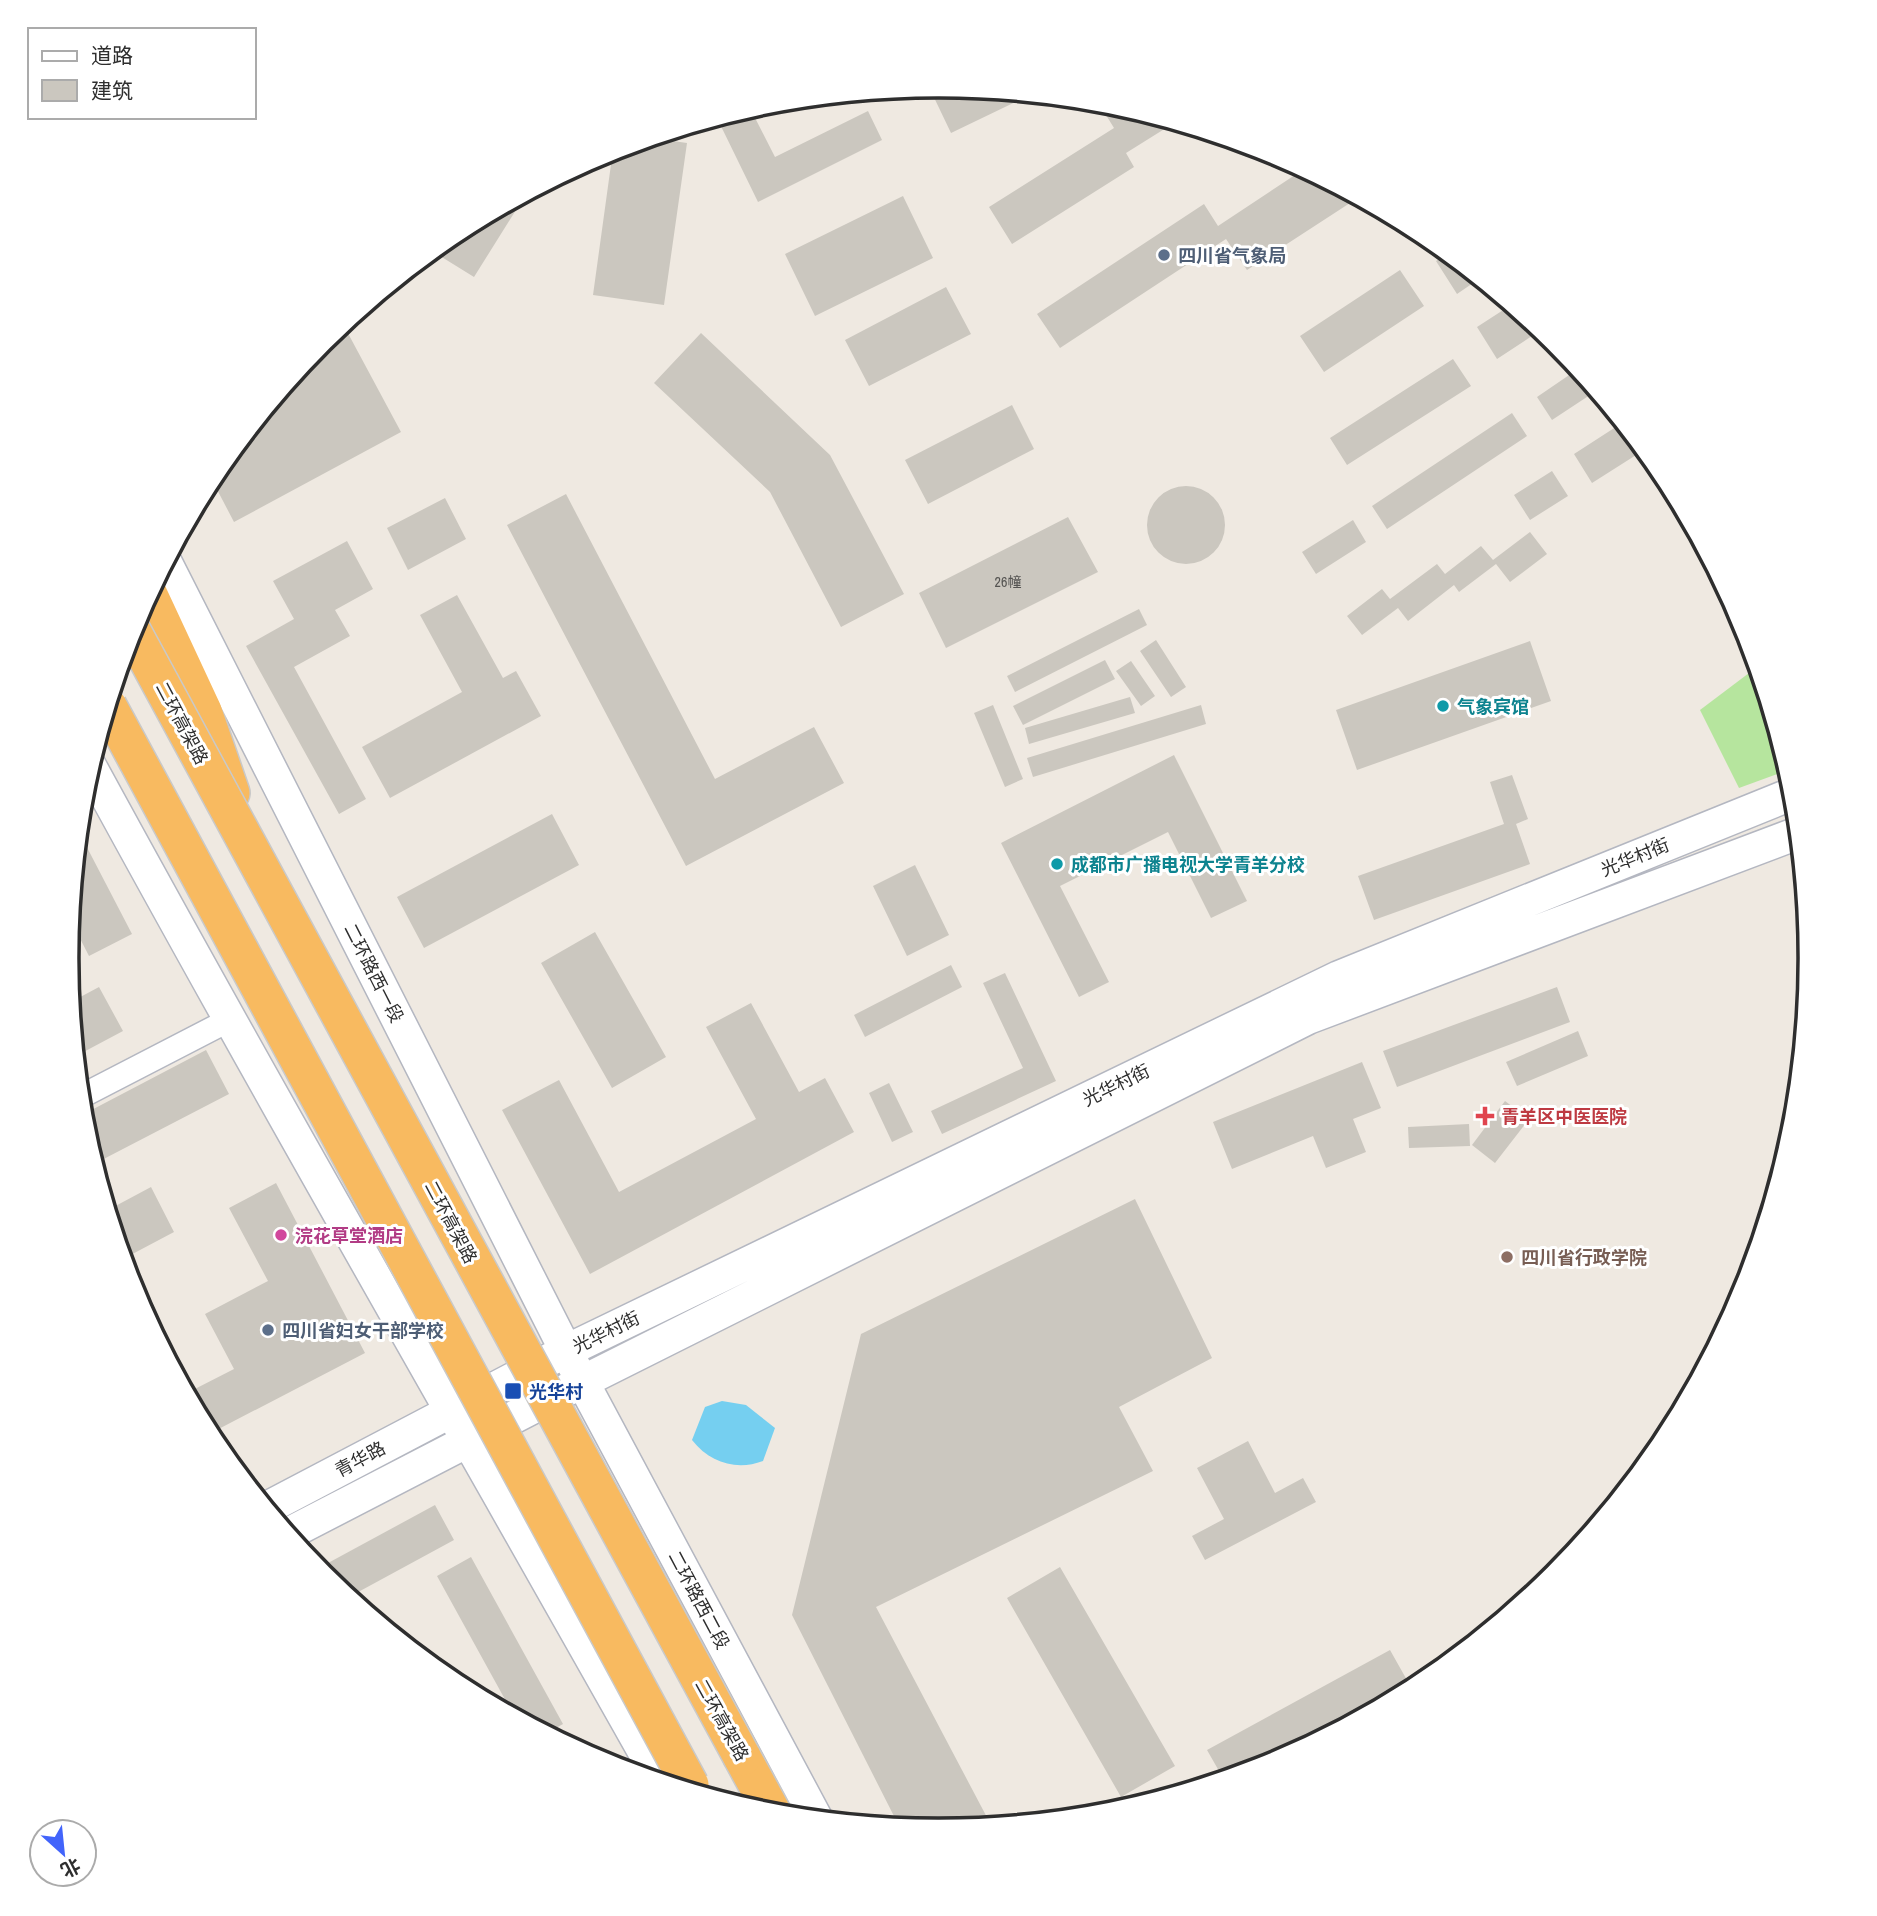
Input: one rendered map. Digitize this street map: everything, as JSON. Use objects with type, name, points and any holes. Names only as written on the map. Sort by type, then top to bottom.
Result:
[{"type":"highway","points":[[154,606],[203,711],[251,850]]},
{"type":"highway","name":"二环高架路","points":[[139,643],[573,1450],[765,1800]]},
{"type":"highway","points":[[114,716],[687,1780]]},
{"type":"highway","points":[[110,730],[185,849]]},
{"type":"main road","name":"二环路西一段","points":[[170,572],[582,1382]]},
{"type":"main road","points":[[97,780],[229,1020],[453,1410],[654,1769]]},
{"type":"main road","name":"光华村街","points":[[453,1410],[566,1352],[1339,977],[1783,797]]},
{"type":"main road","name":"光华村街","points":[[470,1441],[582,1382],[1308,1018],[1789,836]]},
{"type":"main road","name":"二环路西二段","points":[[582,1382],[810,1807]]},
{"type":"main road","name":"青华路","points":[[275,1504],[453,1410]]},
{"type":"main road","name":"青华路","points":[[296,1530],[470,1441]]},
{"type":"street","points":[[90,1092],[229,1020]]},
{"type":"green space","points":[[1749,673],[1778,774],[1739,788],[1700,710]]},
{"type":"water","points":[[722,1401],[746,1405],[775,1428],[763,1461],[743,1465],[724,1463],[707,1454],[692,1440],[705,1407]]},
{"type":"building","points":[[934,98],[1015,102],[951,133]]},
{"type":"building","points":[[868,111],[882,140],[758,202],[721,127],[755,119],[775,157]]},
{"type":"building","points":[[1106,115],[1164,129],[1126,153],[1134,167],[1012,244],[989,207],[1114,128]]},
{"type":"building","points":[[672,141],[687,143],[664,305],[593,295],[611,163]]},
{"type":"building","name":"四川省气象局","points":[[1294,176],[1350,203],[1247,270],[1226,239],[1060,348],[1037,314],[1204,204],[1218,226]]},
{"type":"building","points":[[903,196],[933,258],[815,316],[785,254]]},
{"type":"building","points":[[517,209],[474,277],[442,257]]},
{"type":"building","points":[[1439,259],[1472,284],[1457,294],[1436,261]]},
{"type":"building","points":[[1400,270],[1424,306],[1324,372],[1300,336]]},
{"type":"building","points":[[946,287],[971,334],[869,386],[845,340]]},
{"type":"building","points":[[1503,310],[1531,336],[1497,359],[1477,327]]},
{"type":"building","points":[[701,333],[830,455],[904,594],[841,627],[770,492],[654,383]]},
{"type":"building","points":[[348,334],[401,432],[234,522],[217,490],[256,435],[292,391]]},
{"type":"building","points":[[1453,359],[1471,386],[1347,465],[1330,438]]},
{"type":"building","points":[[1570,375],[1589,396],[1552,420],[1537,397]]},
{"type":"building","points":[[1012,405],[1034,449],[928,504],[905,460]]},
{"type":"building","points":[[1512,413],[1527,436],[1387,529],[1372,506]]},
{"type":"building","points":[[1615,428],[1636,455],[1592,483],[1574,454]]},
{"type":"building","points":[[1552,471],[1568,496],[1530,520],[1514,495]]},
{"type":"building","points":[[1178,486],[1194,486],[1208,492],[1219,503],[1225,517],[1225,533],[1219,547],[1208,558],[1194,564],[1178,564],[1164,558],[1153,547],[1147,533],[1147,517],[1153,503],[1164,492]]},
{"type":"building","points":[[566,494],[715,779],[814,727],[844,783],[686,866],[507,525]]},
{"type":"building","points":[[445,498],[466,539],[408,570],[387,528]]},
{"type":"building","points":[[1068,517],[1098,572],[946,648],[919,593]]},
{"type":"building","points":[[1353,520],[1366,542],[1316,574],[1302,552]]},
{"type":"building","points":[[1530,532],[1547,554],[1510,582],[1496,564],[1459,592],[1454,585],[1408,621],[1398,608],[1362,635],[1347,616],[1382,589],[1390,599],[1437,564],[1445,574],[1481,546],[1493,560]]},
{"type":"building","points":[[347,541],[373,589],[335,610],[350,636],[294,667],[366,799],[339,814],[246,646],[294,619],[273,581]]},
{"type":"building","points":[[457,595],[503,678],[516,671],[541,716],[390,798],[362,747],[462,692],[420,615]]},
{"type":"building","points":[[1139,609],[1147,625],[1015,692],[1007,676]]},
{"type":"building","points":[[1156,640],[1186,687],[1171,697],[1140,651]]},
{"type":"building","name":"气象宾馆","points":[[1530,641],[1551,701],[1357,770],[1336,710]]},
{"type":"building","points":[[1105,660],[1115,679],[1023,725],[1013,706]]},
{"type":"building","points":[[1131,661],[1155,696],[1141,706],[1116,671]]},
{"type":"building","points":[[1130,697],[1135,713],[1029,744],[1025,728]]},
{"type":"building","points":[[993,705],[1023,779],[1005,787],[974,713]]},
{"type":"building","points":[[1201,705],[1206,724],[1033,777],[1027,758]]},
{"type":"building","name":"成都市广播电视大学青羊分校","points":[[1174,755],[1247,901],[1211,918],[1168,832],[1060,886],[1109,982],[1079,997],[1001,843]]},
{"type":"building","points":[[1512,775],[1528,819],[1516,824],[1530,864],[1374,920],[1358,876],[1504,824],[1490,782]]},
{"type":"building","points":[[552,814],[579,865],[424,948],[397,897]]},
{"type":"building","points":[[86,846],[132,934],[89,956],[80,938]]},
{"type":"building","points":[[915,865],[949,935],[907,956],[873,886]]},
{"type":"building","points":[[595,932],[666,1057],[612,1088],[541,963]]},
{"type":"building","points":[[951,965],[962,987],[865,1037],[854,1015]]},
{"type":"building","points":[[1005,973],[1056,1081],[942,1134],[931,1111],[1023,1068],[983,983]]},
{"type":"building","points":[[99,987],[123,1031],[84,1052],[81,1014],[80,997]]},
{"type":"building","points":[[1557,987],[1570,1022],[1397,1087],[1383,1051]]},
{"type":"building","points":[[751,1003],[799,1092],[825,1078],[854,1132],[590,1274],[502,1110],[559,1080],[619,1192],[756,1119],[706,1027]]},
{"type":"building","points":[[1578,1031],[1588,1056],[1517,1086],[1506,1062]]},
{"type":"building","points":[[206,1050],[229,1094],[103,1159],[92,1110]]},
{"type":"building","points":[[1362,1062],[1381,1108],[1353,1119],[1366,1152],[1326,1168],[1313,1136],[1232,1169],[1213,1122]]},
{"type":"building","points":[[889,1083],[913,1132],[892,1142],[869,1093]]},
{"type":"building","points":[[1505,1101],[1529,1119],[1495,1163],[1472,1145]]},
{"type":"building","points":[[1469,1124],[1470,1146],[1409,1148],[1408,1127]]},
{"type":"building","points":[[276,1183],[365,1353],[219,1429],[195,1389],[234,1369],[205,1314],[268,1281],[229,1208]]},
{"type":"building","points":[[151,1187],[174,1232],[132,1254],[116,1206]]},
{"type":"building","points":[[1135,1199],[1212,1358],[1119,1407],[1153,1471],[876,1607],[986,1816],[894,1816],[792,1615],[861,1334]]},
{"type":"building","points":[[1248,1441],[1275,1493],[1303,1478],[1316,1502],[1205,1560],[1192,1536],[1224,1519],[1197,1468]]},
{"type":"building","points":[[435,1505],[454,1540],[359,1592],[328,1563]]},
{"type":"building","points":[[471,1557],[563,1724],[556,1728],[506,1701],[437,1576]]},
{"type":"building","points":[[1060,1567],[1175,1766],[1121,1797],[1007,1598]]},
{"type":"building","points":[[1390,1650],[1406,1679],[1319,1729],[1219,1771],[1207,1750]]},
{"type":"place","name":"四川省气象局","points":[[1164,255]]},
{"type":"place","name":"气象宾馆","points":[[1443,706]]},
{"type":"place","name":"成都市广播电视大学青羊分校","points":[[1057,864]]},
{"type":"place","name":"青羊区中医医院","points":[[1485,1116]]},
{"type":"place","name":"浣花草堂酒店","points":[[281,1235]]},
{"type":"place","name":"四川省行政学院","points":[[1507,1257]]},
{"type":"place","name":"四川省妇女干部学校","points":[[268,1330]]},
{"type":"place","name":"光华村","points":[[513,1391]]}]
